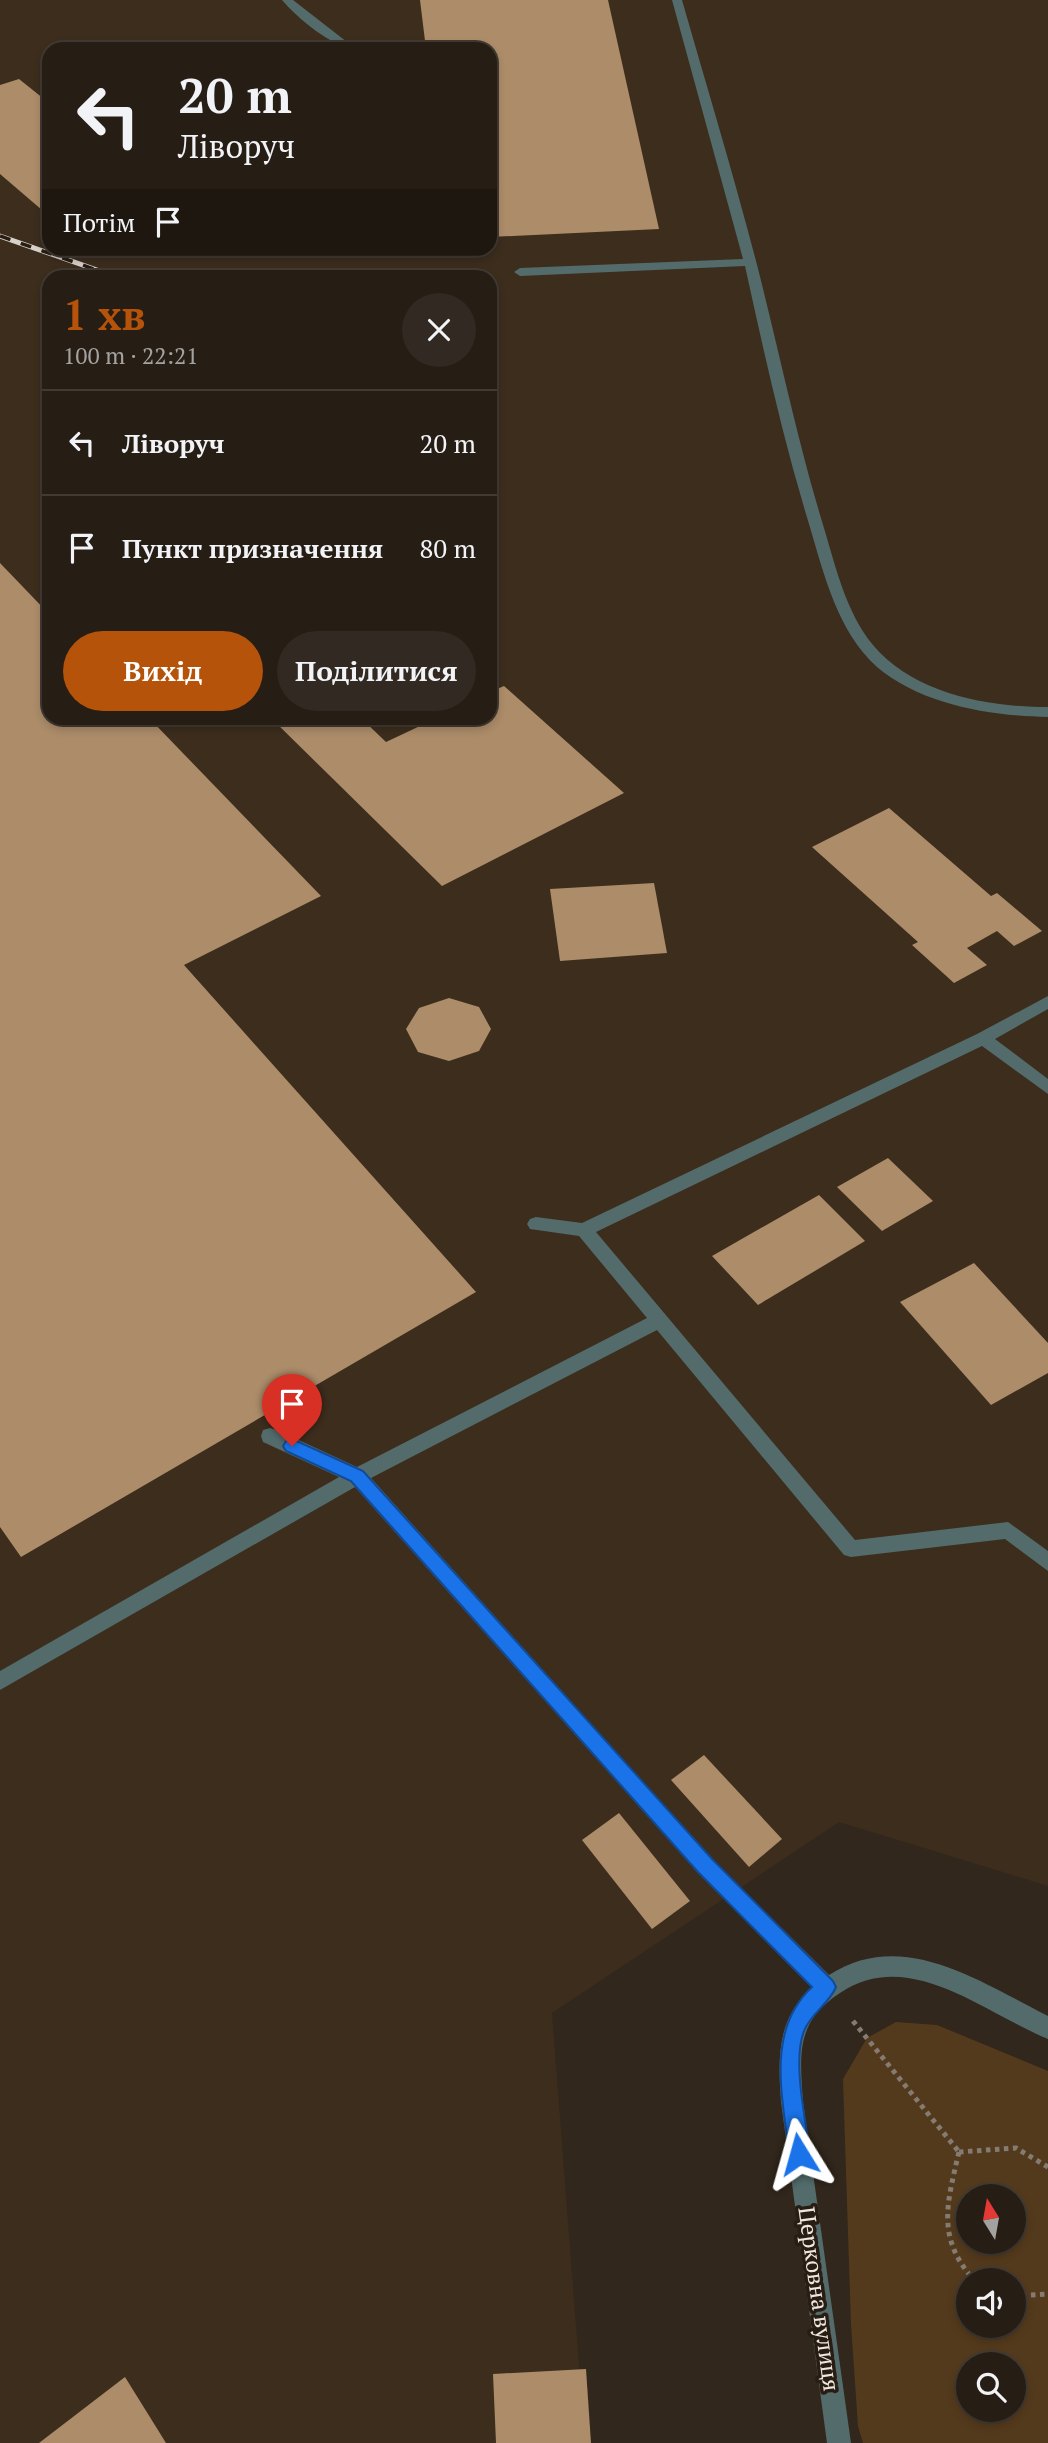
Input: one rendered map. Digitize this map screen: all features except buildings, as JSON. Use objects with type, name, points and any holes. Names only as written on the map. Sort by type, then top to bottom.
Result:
[{"type":"street","points":[[287,0],[299,12],[341,42]]},
{"type":"street","points":[[677,0],[750,261],[794,455],[837,596],[860,637],[883,664],[919,685],[972,704],[1024,713],[1048,712]]},
{"type":"street","points":[[520,272],[750,261]]},
{"type":"street","points":[[536,1224],[584,1230],[983,1038],[1048,1002]]},
{"type":"street","points":[[983,1038],[1048,1088]]},
{"type":"street","points":[[584,1230],[851,1549],[1008,1530],[1048,1563]]},
{"type":"street","points":[[0,1681],[357,1476],[659,1320]]},
{"type":"street","points":[[270,1436],[357,1476],[705,1866],[826,1987]]},
{"type":"street","name":"Церковна вулиця","points":[[839,2443],[792,2102],[790,2064],[794,2029],[810,2003],[826,1987],[851,1974],[882,1966],[908,1966],[951,1980],[1048,2028]]},
{"type":"path","points":[[826,1987],[959,2152]]},
{"type":"path","points":[[959,2152],[1016,2148],[1048,2167]]},
{"type":"path","points":[[959,2152],[945,2223],[961,2268]]},
{"type":"path","points":[[1026,2295],[1048,2294]]},
{"type":"shaded area","points":[[0,0],[1048,0],[1048,1886],[839,1822],[552,2013],[585,2443],[0,2443]]},
{"type":"shaded area","points":[[896,2022],[937,2025],[1048,2071],[1048,2443],[863,2443],[858,2426],[851,2324],[843,2079],[867,2038]]},
{"type":"railway","points":[[0,236],[42,251]]},
{"type":"railway","points":[[57,256],[97,270]]},
{"type":"route","points":[[292,1446],[357,1476],[705,1866],[826,1987],[810,2003],[794,2029],[790,2064],[799,2154]]}]
